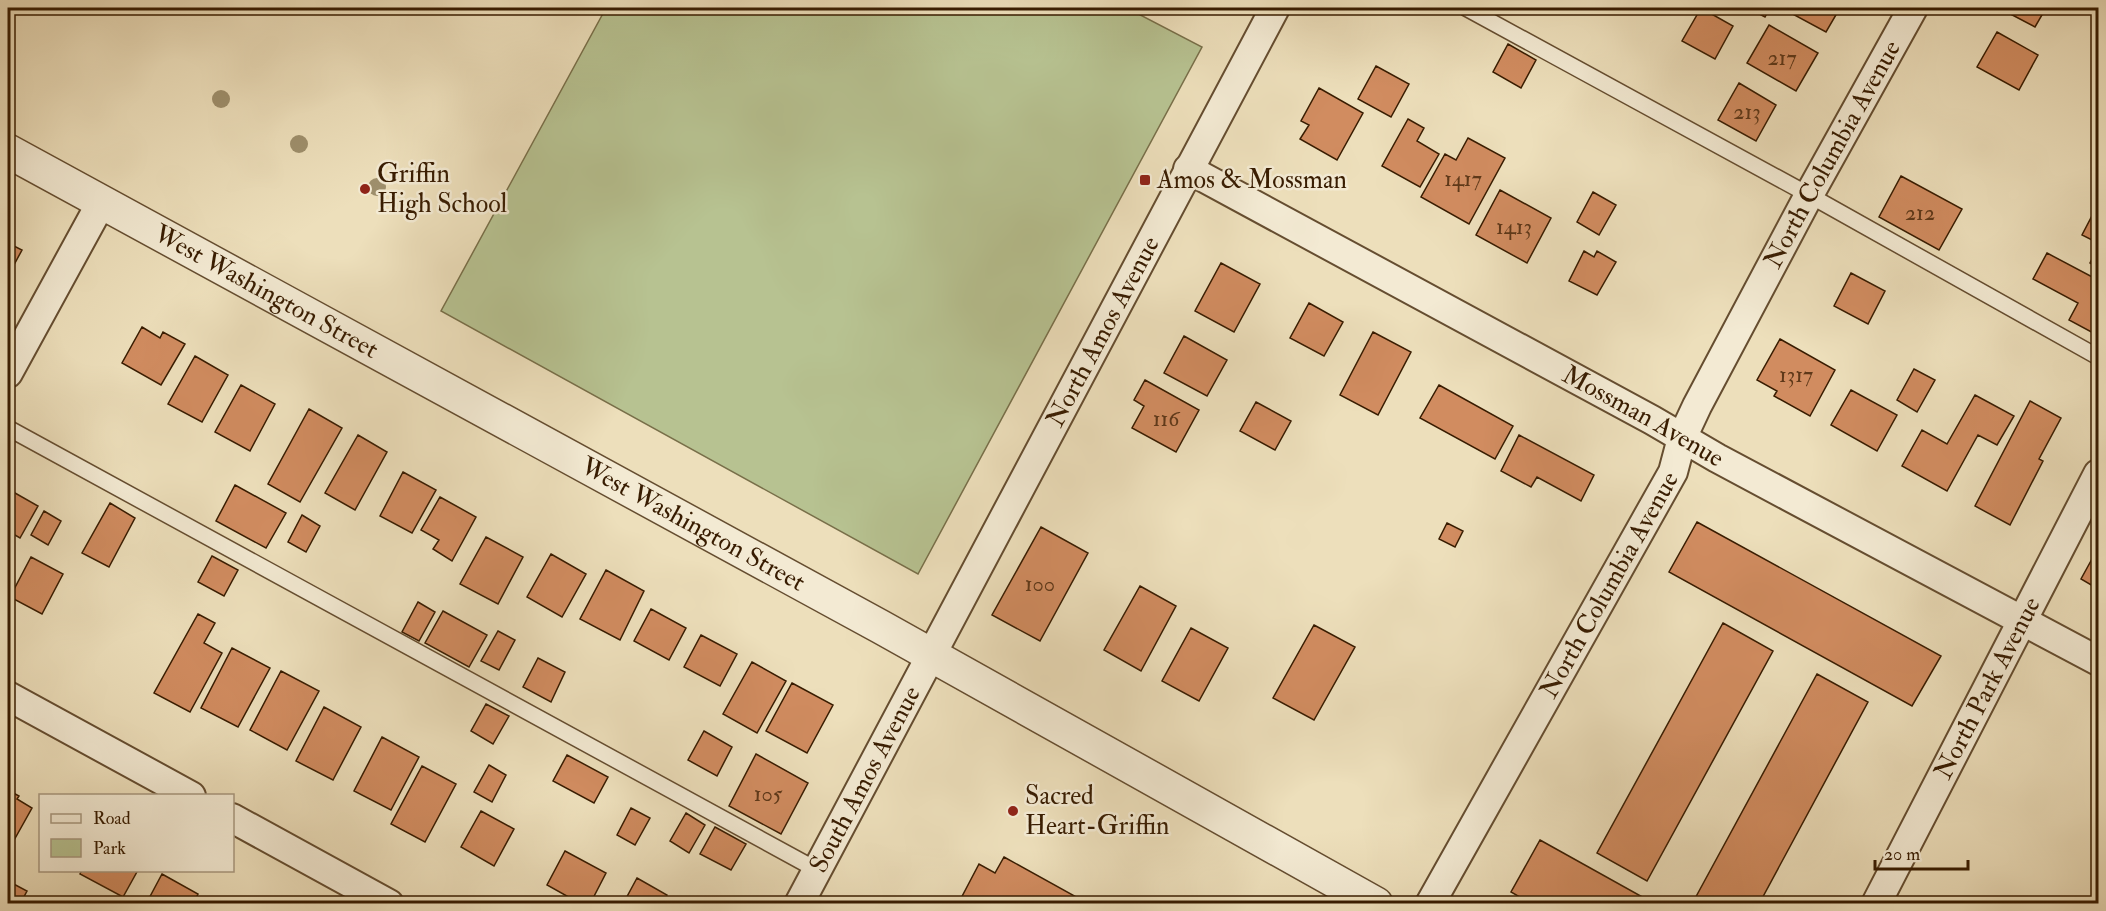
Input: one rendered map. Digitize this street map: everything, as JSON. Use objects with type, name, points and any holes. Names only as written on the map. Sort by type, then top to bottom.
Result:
[{"type":"street","name":"North Amos Avenue","points":[[931,654],[1275,8]]},
{"type":"street","name":"North Columbia Avenue","points":[[1430,903],[1673,472],[1683,438],[1697,406],[1809,195],[1913,8]]},
{"type":"street","name":"West Washington Street","points":[[8,152],[931,654],[1376,903]]},
{"type":"street","name":"Mossman Avenue","points":[[1188,169],[2098,661]]},
{"type":"street","points":[[8,374],[100,203]]},
{"type":"street","name":"North Park Avenue","points":[[1876,903],[2098,474]]},
{"type":"street","name":"South Amos Avenue","points":[[799,903],[931,654]]},
{"type":"street","points":[[8,696],[188,794]]},
{"type":"street","points":[[234,819],[389,903]]},
{"type":"lane","points":[[1466,8],[1809,195],[2098,357]]},
{"type":"lane","points":[[8,428],[817,870]]},
{"type":"green space","points":[[606,8],[1127,8],[1202,47],[918,574],[441,311]]},
{"type":"building","points":[[1701,8],[1733,26],[1715,59],[1682,41]]},
{"type":"building","points":[[1748,8],[1770,8],[1765,17]]},
{"type":"building","points":[[1789,8],[1840,8],[1826,32],[1787,11]]},
{"type":"building","points":[[1999,8],[2046,8],[2035,27]]},
{"type":"building","points":[[1769,25],[1818,53],[1796,91],[1747,63]]},
{"type":"building","points":[[1997,32],[2038,55],[2019,90],[1977,67]]},
{"type":"building","points":[[1508,44],[1536,60],[1521,88],[1493,72]]},
{"type":"building","points":[[1376,66],[1409,84],[1391,117],[1358,99]]},
{"type":"building","points":[[1739,83],[1776,105],[1756,141],[1718,120]]},
{"type":"building","points":[[1319,88],[1363,113],[1337,160],[1300,139],[1309,125],[1301,121]]},
{"type":"building","points":[[1408,119],[1424,128],[1417,141],[1439,154],[1420,187],[1382,166]]},
{"type":"building","points":[[1468,138],[1505,158],[1469,224],[1421,197],[1445,154],[1456,160]]},
{"type":"building","points":[[1901,176],[1962,209],[1939,250],[1879,217]]},
{"type":"building","points":[[1500,190],[1551,218],[1527,263],[1476,235]]},
{"type":"building","points":[[1593,192],[1616,205],[1599,235],[1577,222]]},
{"type":"building","points":[[2094,212],[2098,215],[2098,243],[2082,235]]},
{"type":"building","points":[[8,243],[22,250],[8,276]]},
{"type":"building","points":[[2098,247],[2098,268],[2090,263]]},
{"type":"building","points":[[1584,251],[1594,257],[1597,251],[1616,262],[1597,295],[1569,281]]},
{"type":"building","points":[[2047,253],[2098,280],[2097,335],[2069,320],[2078,303],[2033,279]]},
{"type":"building","points":[[1221,263],[1260,284],[1234,332],[1195,311]]},
{"type":"building","points":[[1851,273],[1885,291],[1868,324],[1834,306]]},
{"type":"building","points":[[1309,303],[1343,322],[1324,356],[1290,338]]},
{"type":"building","points":[[142,327],[160,338],[163,332],[185,344],[161,385],[122,363]]},
{"type":"building","points":[[1373,332],[1411,352],[1378,415],[1340,395]]},
{"type":"building","points":[[1184,336],[1227,360],[1207,396],[1164,373]]},
{"type":"building","points":[[1780,339],[1835,370],[1810,416],[1774,396],[1777,391],[1757,380]]},
{"type":"building","points":[[195,356],[228,375],[202,422],[168,404]]},
{"type":"building","points":[[1914,369],[1935,380],[1917,412],[1897,400]]},
{"type":"building","points":[[1145,380],[1199,410],[1176,452],[1132,428],[1144,406],[1134,400]]},
{"type":"building","points":[[241,385],[275,404],[250,451],[215,432]]},
{"type":"building","points":[[1439,385],[1513,426],[1495,459],[1420,418]]},
{"type":"building","points":[[1851,390],[1897,415],[1877,451],[1831,425]]},
{"type":"building","points":[[1975,395],[2014,416],[1997,445],[1978,435],[1947,491],[1902,466],[1922,430],[1947,444]]},
{"type":"building","points":[[2030,401],[2061,418],[2039,459],[2043,461],[2010,525],[1975,506]]},
{"type":"building","points":[[1256,402],[1291,421],[1275,450],[1240,431]]},
{"type":"building","points":[[309,409],[342,428],[300,502],[268,484]]},
{"type":"building","points":[[358,435],[387,452],[355,510],[325,493]]},
{"type":"building","points":[[1519,435],[1594,475],[1581,501],[1537,477],[1531,487],[1501,471]]},
{"type":"building","points":[[403,472],[436,490],[412,533],[380,516]]},
{"type":"building","points":[[235,485],[286,513],[266,548],[216,521]]},
{"type":"building","points":[[8,489],[38,506],[20,538],[8,531]]},
{"type":"building","points":[[440,497],[476,517],[452,561],[433,549],[439,540],[421,530]]},
{"type":"building","points":[[110,503],[135,518],[109,567],[82,553]]},
{"type":"building","points":[[44,511],[61,521],[48,545],[31,535]]},
{"type":"building","points":[[302,515],[320,526],[306,552],[288,542]]},
{"type":"building","points":[[1697,522],[1941,656],[1912,706],[1669,572]]},
{"type":"building","points":[[1447,523],[1463,531],[1455,547],[1439,539]]},
{"type":"building","points":[[1041,527],[1088,553],[1040,641],[992,615]]},
{"type":"building","points":[[486,537],[523,557],[498,604],[460,584]]},
{"type":"building","points":[[2098,548],[2098,589],[2081,579]]},
{"type":"building","points":[[551,554],[586,574],[562,617],[527,597]]},
{"type":"building","points":[[212,556],[238,570],[224,596],[198,582]]},
{"type":"building","points":[[31,557],[63,574],[42,614],[10,597]]},
{"type":"building","points":[[606,570],[644,591],[620,640],[580,619]]},
{"type":"building","points":[[1140,586],[1176,606],[1141,671],[1104,650]]},
{"type":"building","points":[[418,602],[435,612],[419,641],[402,632]]},
{"type":"building","points":[[651,609],[686,628],[669,660],[634,641]]},
{"type":"building","points":[[443,611],[487,635],[469,667],[425,643]]},
{"type":"building","points":[[198,614],[215,623],[204,643],[222,653],[190,712],[154,693]]},
{"type":"building","points":[[1723,623],[1773,651],[1647,881],[1597,853]]},
{"type":"building","points":[[1314,625],[1355,647],[1314,720],[1273,698]]},
{"type":"building","points":[[1191,628],[1228,648],[1199,701],[1162,681]]},
{"type":"building","points":[[498,631],[515,640],[499,670],[481,661]]},
{"type":"building","points":[[701,635],[737,654],[720,686],[684,667]]},
{"type":"building","points":[[232,648],[270,668],[238,727],[201,708]]},
{"type":"building","points":[[538,658],[565,672],[551,702],[523,687]]},
{"type":"building","points":[[752,662],[786,681],[757,733],[723,714]]},
{"type":"building","points":[[281,671],[319,691],[287,750],[250,730]]},
{"type":"building","points":[[1817,674],[1868,702],[1759,904],[1692,904]]},
{"type":"building","points":[[792,683],[833,705],[807,753],[766,731]]},
{"type":"building","points":[[486,704],[509,716],[493,744],[471,731]]},
{"type":"building","points":[[324,707],[361,727],[333,780],[296,761]]},
{"type":"building","points":[[704,731],[732,747],[717,776],[688,760]]},
{"type":"building","points":[[382,737],[419,757],[391,810],[354,791]]},
{"type":"building","points":[[756,754],[808,783],[781,834],[729,806]]},
{"type":"building","points":[[567,755],[608,777],[594,803],[553,781]]},
{"type":"building","points":[[489,765],[506,775],[492,802],[474,792]]},
{"type":"building","points":[[422,766],[456,784],[425,842],[391,824]]},
{"type":"building","points":[[8,790],[32,808],[13,842],[8,839]]},
{"type":"building","points":[[631,808],[650,818],[635,845],[617,835]]},
{"type":"building","points":[[481,811],[514,829],[494,866],[461,847]]},
{"type":"building","points":[[686,813],[705,825],[689,853],[670,841]]},
{"type":"building","points":[[715,827],[746,844],[731,870],[700,854]]},
{"type":"building","points":[[1540,840],[1655,904],[1532,904],[1511,892]]},
{"type":"building","points":[[565,851],[606,873],[590,904],[581,904],[547,885]]},
{"type":"building","points":[[1004,857],[1080,899],[1078,904],[958,904],[979,864],[995,873]]},
{"type":"building","points":[[81,872],[137,872],[123,897],[80,874]]},
{"type":"building","points":[[162,874],[198,894],[193,904],[146,904]]},
{"type":"building","points":[[637,878],[667,895],[663,904],[623,904]]},
{"type":"building","points":[[8,881],[27,891],[20,904],[8,904]]},
{"type":"place","name":"Amos & Mossman","points":[[1145,180]]},
{"type":"place","name":"Griffin High School","points":[[365,189]]},
{"type":"place","name":"Sacred Heart-Griffin","points":[[1013,811]]}]
